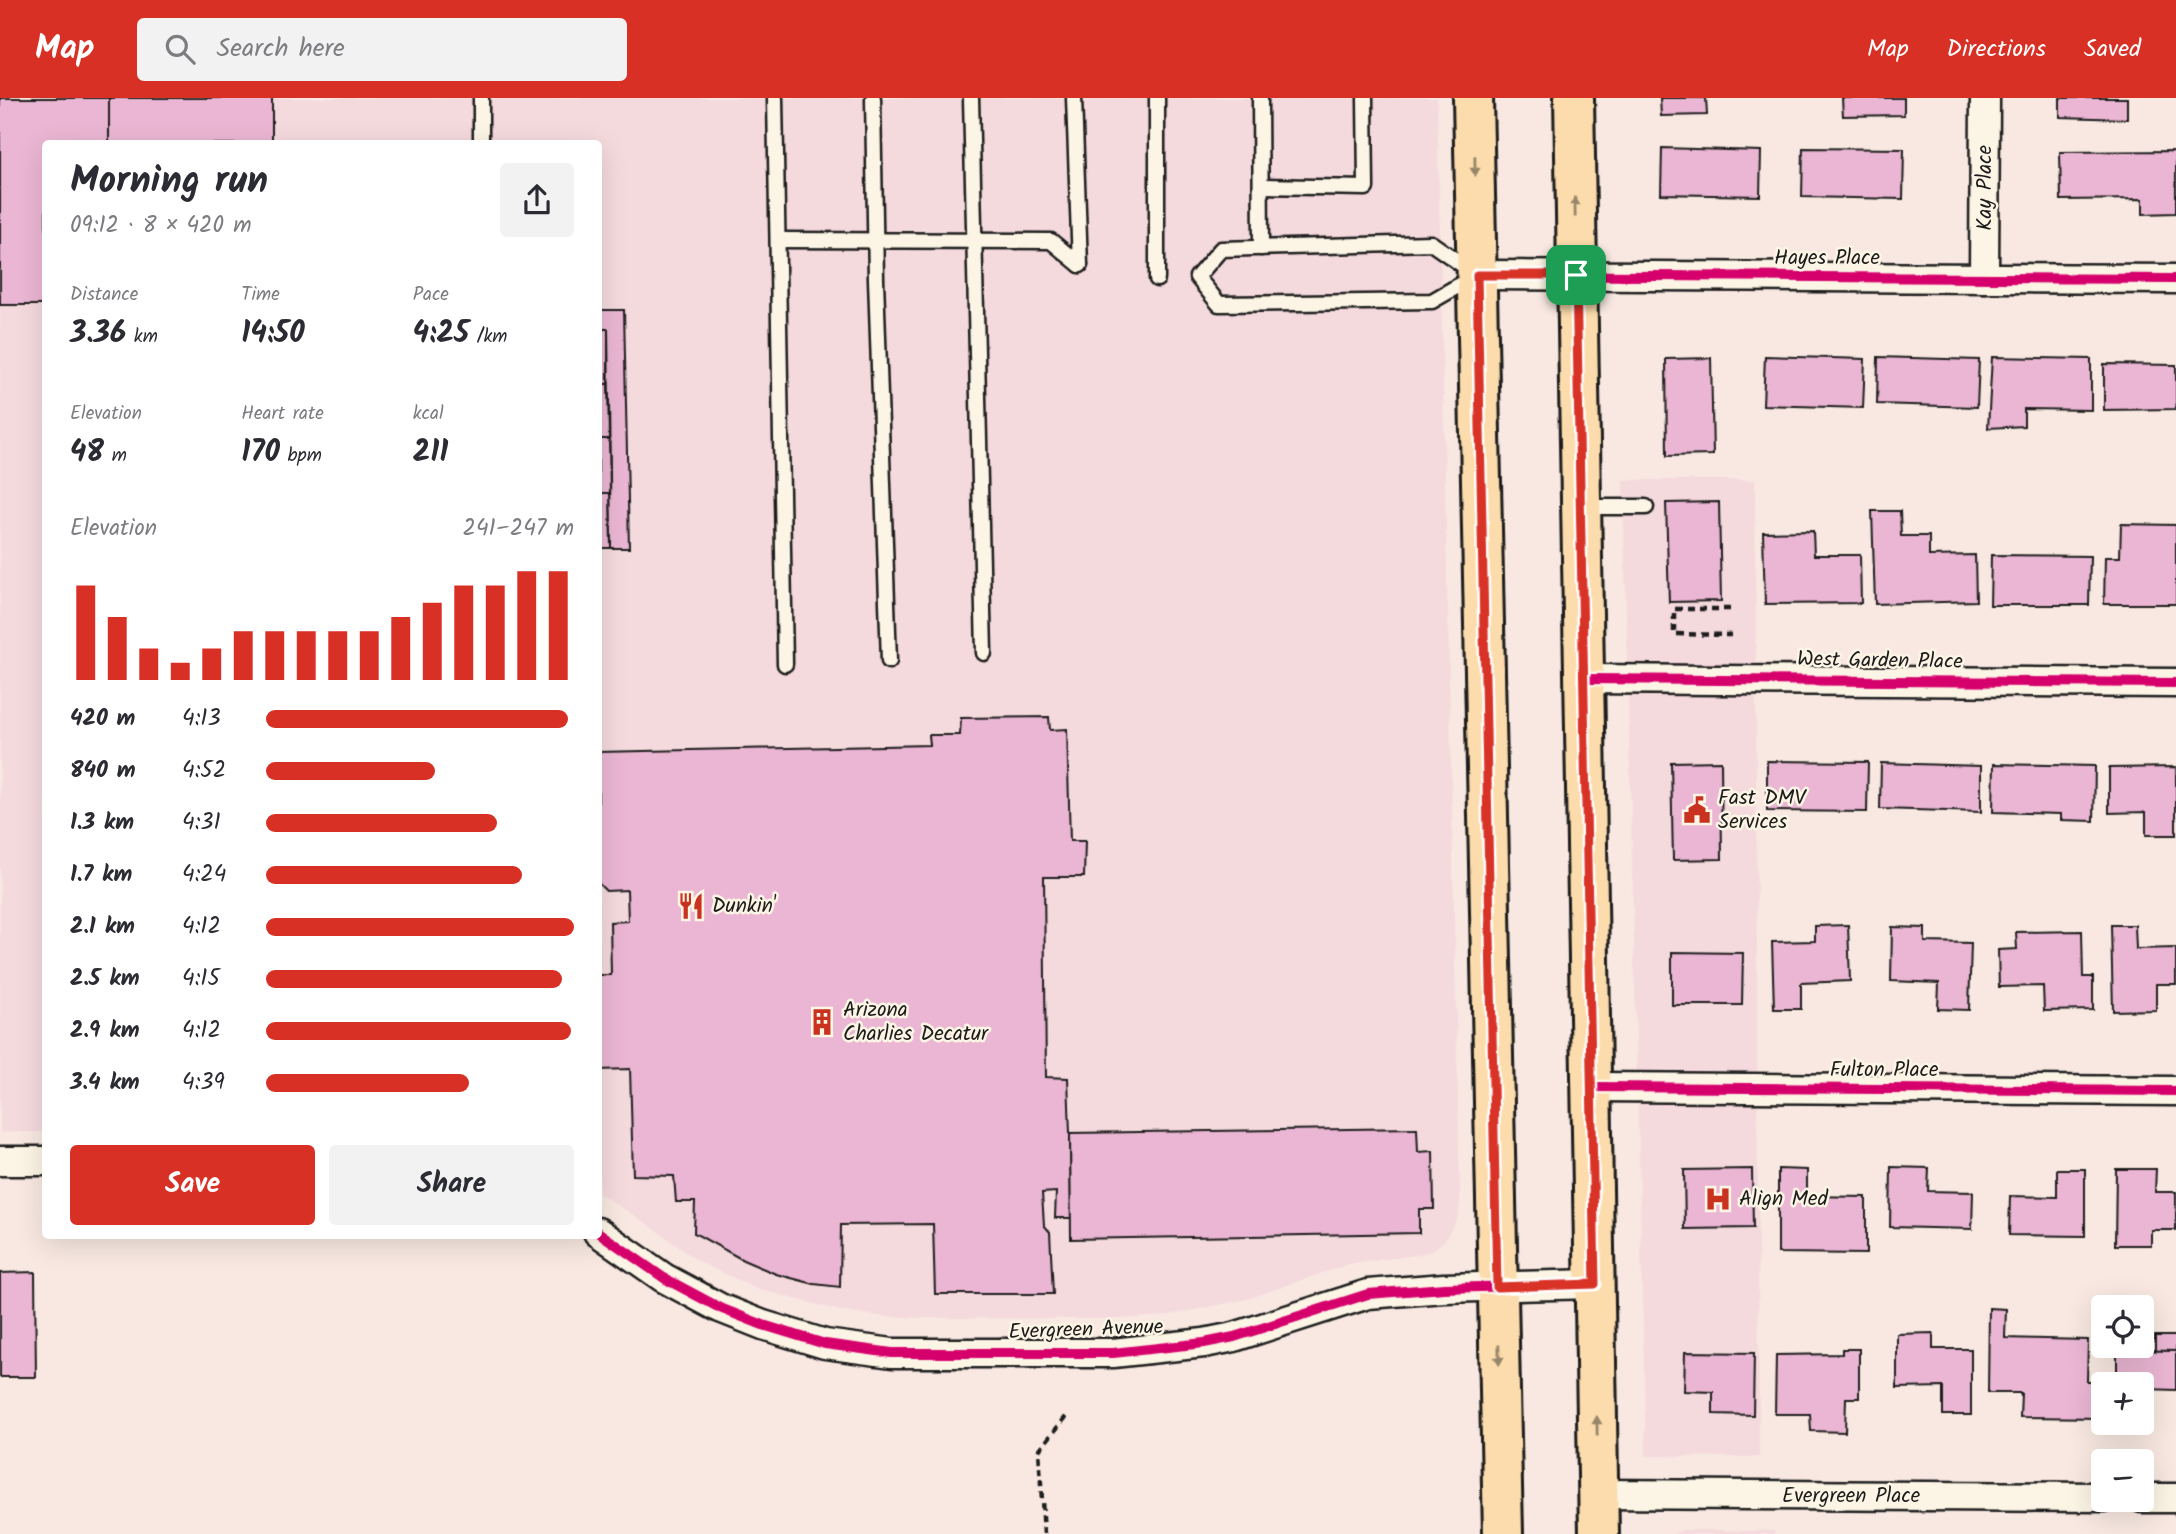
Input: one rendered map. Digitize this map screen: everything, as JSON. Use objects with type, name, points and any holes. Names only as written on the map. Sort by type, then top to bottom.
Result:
[{"type":"main road","points":[[1473,98],[1503,1534]]},
{"type":"main road","points":[[1574,98],[1599,1534]]},
{"type":"street","name":"Kay Place","points":[[1984,278],[1985,98]]},
{"type":"street","name":"Hayes Place","points":[[1477,275],[2176,279]]},
{"type":"street","name":"West Garden Place","points":[[1584,679],[2176,683]]},
{"type":"street","name":"Fulton Place","points":[[1592,1087],[2176,1091]]},
{"type":"street","points":[[0,1161],[42,1161]]},
{"type":"street","name":"Evergreen Avenue","points":[[602,1235],[664,1278],[720,1308],[763,1325],[825,1344],[892,1353],[1113,1353],[1194,1345],[1234,1337],[1368,1294],[1595,1284]]},
{"type":"street","name":"Evergreen Place","points":[[1598,1494],[2091,1497]]},
{"type":"street","points":[[2154,1498],[2176,1498]]},
{"type":"lane","points":[[481,98],[481,140]]},
{"type":"lane","points":[[775,98],[785,664]]},
{"type":"lane","points":[[873,98],[889,661]]},
{"type":"lane","points":[[971,98],[984,653]]},
{"type":"lane","points":[[778,240],[1051,241],[1080,265],[1074,98]]},
{"type":"lane","points":[[1157,98],[1157,279]]},
{"type":"lane","points":[[1260,98],[1261,247]]},
{"type":"lane","points":[[1261,186],[1366,188],[1364,98]]},
{"type":"lane","points":[[1431,243],[1477,275],[1432,301],[1219,304],[1197,277],[1221,249],[1431,243]]},
{"type":"lane","points":[[1580,507],[1646,507]]},
{"type":"path","points":[[1730,610],[1674,610],[1674,634],[1731,635]]},
{"type":"path","points":[[1044,1534],[1039,1450],[1066,1416]]},
{"type":"shaded area","points":[[0,98],[1437,98],[1460,1200],[1458,1217],[1444,1241],[1431,1251],[1348,1264],[1247,1299],[1165,1316],[1115,1319],[878,1316],[842,1311],[757,1289],[698,1261],[651,1226],[602,1195],[602,140],[42,140],[42,1132],[0,1132]]},
{"type":"shaded area","points":[[1623,480],[1755,480],[1759,1457],[1646,1456]]},
{"type":"shaded area","points":[[1683,1530],[1774,1531],[1774,1534],[1672,1534]]},
{"type":"building","points":[[0,98],[109,98],[109,140],[42,140],[42,305],[0,305]]},
{"type":"building","points":[[109,98],[272,98],[272,140],[109,140]]},
{"type":"building","points":[[1660,98],[1706,98],[1707,115],[1661,116]]},
{"type":"building","points":[[1842,98],[1904,98],[1904,115],[1843,116]]},
{"type":"building","points":[[2060,98],[2127,98],[2127,119],[2060,117]]},
{"type":"building","points":[[1662,148],[1761,151],[1760,196],[1661,194]]},
{"type":"building","points":[[1803,148],[1904,149],[1903,199],[1802,197]]},
{"type":"building","points":[[2176,151],[2176,213],[2143,214],[2143,199],[2061,200],[2060,152]]},
{"type":"building","points":[[602,310],[624,310],[629,548],[611,548],[608,329],[602,329]]},
{"type":"building","points":[[602,329],[608,329],[608,384],[602,384]]},
{"type":"building","points":[[1765,356],[1865,359],[1863,408],[1763,405]]},
{"type":"building","points":[[1878,357],[1979,360],[1977,407],[1877,404]]},
{"type":"building","points":[[1992,357],[2091,359],[2091,410],[2024,409],[2024,426],[1988,428]]},
{"type":"building","points":[[1711,358],[1713,455],[1667,456],[1666,359]]},
{"type":"building","points":[[2104,364],[2176,365],[2176,409],[2104,410]]},
{"type":"building","points":[[602,384],[608,384],[609,439],[602,439]]},
{"type":"building","points":[[602,439],[609,439],[610,493],[602,493]]},
{"type":"building","points":[[602,493],[610,493],[611,548],[602,548]]},
{"type":"building","points":[[1719,502],[1721,601],[1669,602],[1666,503]]},
{"type":"building","points":[[1872,511],[1900,511],[1901,536],[1929,536],[1929,556],[1975,555],[1976,601],[1875,604]]},
{"type":"building","points":[[2121,524],[2176,525],[2176,604],[2104,604],[2105,557],[2120,557]]},
{"type":"building","points":[[1813,531],[1814,555],[1860,555],[1861,603],[1765,604],[1763,532]]},
{"type":"building","points":[[1991,555],[2090,556],[2089,605],[1990,605]]},
{"type":"building","name":"Arizona Charlies Decatur","points":[[1049,717],[1050,730],[1067,729],[1070,841],[1085,841],[1084,877],[1044,877],[1046,1077],[1068,1078],[1070,1133],[1071,1218],[1055,1218],[1056,1192],[1042,1193],[1044,1225],[1050,1232],[1053,1294],[935,1294],[933,1224],[841,1225],[840,1287],[814,1284],[776,1274],[743,1260],[694,1233],[695,1202],[676,1202],[674,1176],[633,1175],[630,1069],[602,1070],[602,975],[611,975],[610,922],[628,921],[627,890],[606,891],[602,887],[602,752],[930,745],[929,735],[960,735],[961,718]]},
{"type":"building","name":"Fast DMV Services","points":[[1721,761],[1722,859],[1673,860],[1671,762]]},
{"type":"building","points":[[1767,761],[1868,762],[1867,812],[1767,811]]},
{"type":"building","points":[[1881,763],[1981,766],[1981,812],[1880,809]]},
{"type":"building","points":[[1994,764],[2095,766],[2094,821],[2061,820],[2061,814],[1993,812]]},
{"type":"building","points":[[2176,767],[2176,835],[2146,835],[2146,812],[2109,813],[2109,768]]},
{"type":"building","points":[[1848,925],[1850,981],[1801,983],[1801,1009],[1774,1009],[1772,942],[1815,941],[1815,926]]},
{"type":"building","points":[[2111,925],[2135,925],[2136,949],[2176,948],[2176,984],[2156,984],[2156,1010],[2113,1011]]},
{"type":"building","points":[[1892,927],[1925,928],[1925,942],[1971,943],[1969,1010],[1938,1009],[1939,983],[1891,981]]},
{"type":"building","points":[[2082,931],[2083,977],[2093,977],[2093,1010],[2044,1011],[2043,986],[1999,987],[1998,950],[2017,949],[2016,932]]},
{"type":"building","points":[[1672,952],[1743,953],[1742,1005],[1672,1005]]},
{"type":"building","points":[[1417,1128],[1418,1152],[1433,1151],[1434,1209],[1419,1209],[1419,1233],[1071,1239],[1070,1133]]},
{"type":"building","points":[[1891,1167],[1929,1168],[1928,1191],[1973,1192],[1972,1229],[1890,1227]]},
{"type":"building","name":"Align Med","points":[[1752,1169],[1753,1228],[1685,1229],[1684,1170]]},
{"type":"building","points":[[1778,1169],[1807,1170],[1807,1196],[1866,1197],[1866,1254],[1778,1253]]},
{"type":"building","points":[[2057,1169],[2085,1169],[2085,1236],[2009,1235],[2010,1196],[2057,1197]]},
{"type":"building","points":[[2116,1169],[2156,1169],[2155,1192],[2176,1192],[2176,1230],[2151,1230],[2151,1245],[2115,1245]]},
{"type":"building","points":[[35,1272],[36,1377],[0,1377],[0,1273]]},
{"type":"building","points":[[1989,1308],[2006,1309],[2005,1338],[2088,1340],[2087,1382],[2091,1382],[2091,1418],[2020,1417],[2021,1393],[1988,1393]]},
{"type":"building","points":[[1933,1333],[1933,1349],[1971,1349],[1971,1415],[1943,1415],[1943,1387],[1897,1388],[1897,1334]]},
{"type":"building","points":[[2155,1336],[2176,1336],[2176,1351],[2155,1351]]},
{"type":"building","points":[[1842,1349],[1859,1349],[1859,1398],[1846,1398],[1845,1432],[1811,1431],[1810,1414],[1775,1414],[1776,1355],[1842,1354]]},
{"type":"building","points":[[2154,1351],[2176,1351],[2176,1390],[2154,1389],[2154,1372],[2117,1372],[2117,1358],[2154,1358]]},
{"type":"building","points":[[1685,1352],[1754,1353],[1753,1415],[1713,1414],[1713,1392],[1684,1391]]},
{"type":"cycle path","points":[[1477,275],[2176,279]]},
{"type":"cycle path","points":[[1584,679],[2176,683]]},
{"type":"cycle path","points":[[1592,1087],[2176,1091]]},
{"type":"cycle path","points":[[602,1235],[664,1278],[720,1308],[763,1325],[825,1344],[892,1353],[1113,1353],[1234,1337],[1368,1294],[1444,1288],[1595,1284]]},
{"type":"place","name":"Fast DMV Services","points":[[1697,810]]},
{"type":"place","name":"Dunkin'","points":[[691,906]]},
{"type":"place","name":"Arizona Charlies Decatur","points":[[822,1022]]},
{"type":"place","name":"Align Med","points":[[1718,1199]]},
{"type":"route","points":[[1477,275],[1576,275],[1595,1284],[1497,1287],[1477,275]]}]
